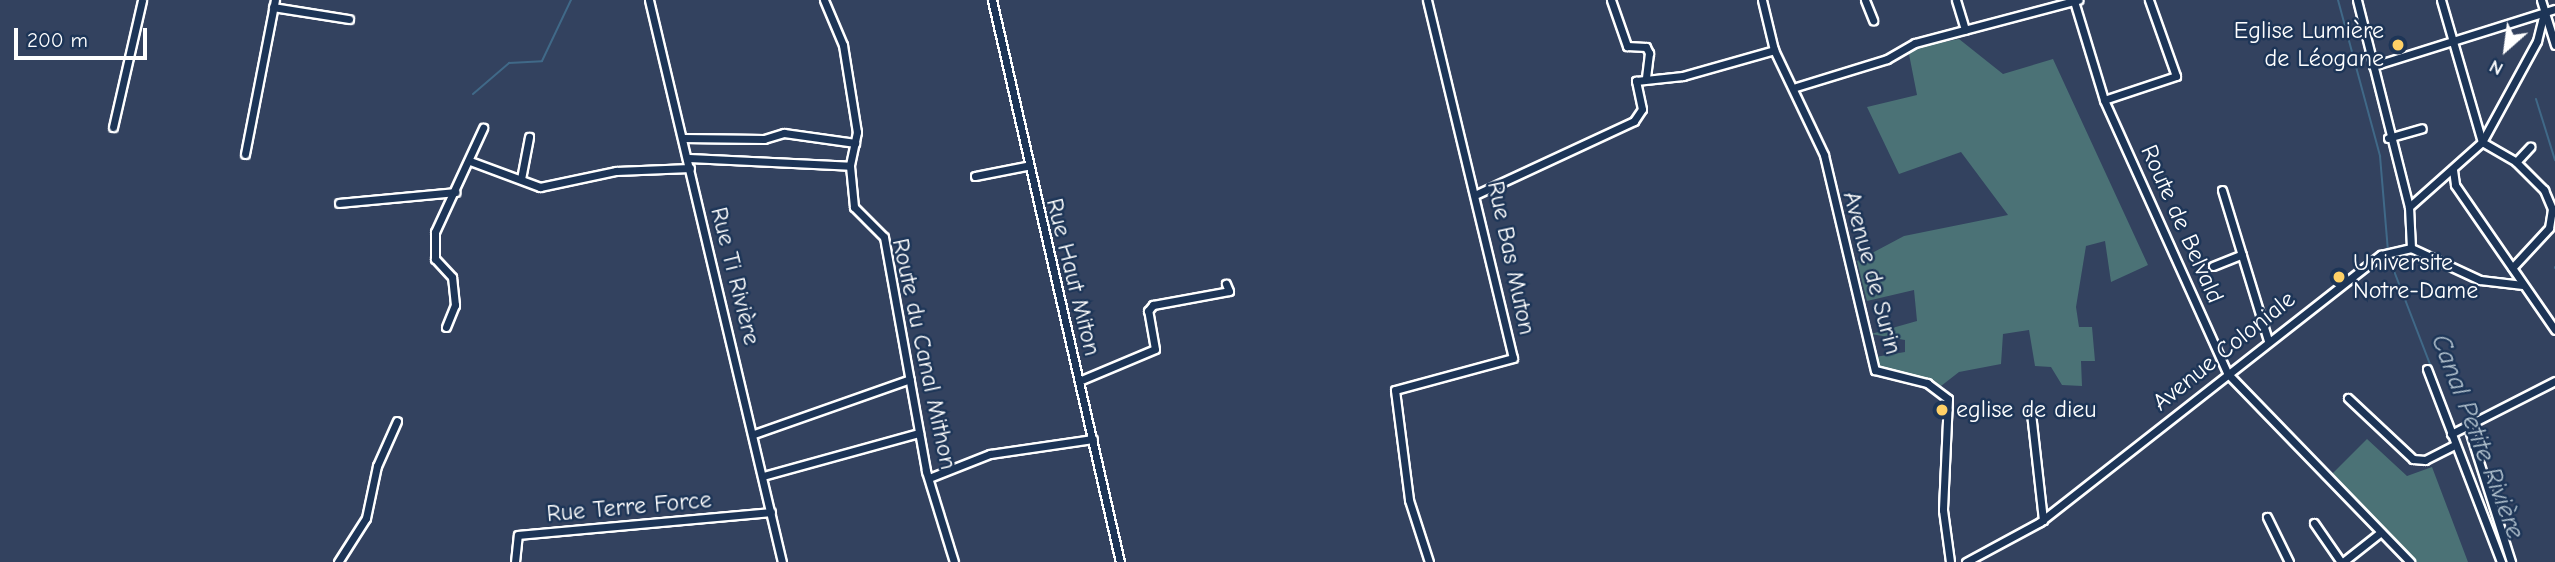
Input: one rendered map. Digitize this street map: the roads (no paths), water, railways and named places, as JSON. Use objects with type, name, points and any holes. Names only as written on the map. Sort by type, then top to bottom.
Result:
[{"type":"street","points":[[113,127],[142,0]]},
{"type":"street","name":"Rue Ti Rivière","points":[[649,0],[689,158],[782,562]]},
{"type":"street","name":"Route du Canal Mithon","points":[[824,0],[843,45],[855,142],[850,166],[855,211],[884,236],[919,433],[929,478],[954,562]]},
{"type":"street","name":"Rue Haut Miton","points":[[992,0],[1026,166],[1093,439],[1120,562]]},
{"type":"street","name":"Rue Bas Muton","points":[[1427,0],[1477,194],[1513,358],[1395,390],[1405,481],[1429,562]]},
{"type":"street","points":[[1611,0],[1627,46],[1646,47],[1646,78]]},
{"type":"street","name":"Avenue de Surin","points":[[1762,0],[1774,50],[1796,87],[1824,155],[1875,370],[1927,383],[1948,399],[1942,510],[1950,562]]},
{"type":"street","points":[[1865,0],[1872,20]]},
{"type":"street","points":[[1956,0],[1965,30]]},
{"type":"street","points":[[1796,87],[1965,30],[2076,0]]},
{"type":"street","name":"Route de Belvald","points":[[2076,0],[2104,100],[2228,374],[2410,562]]},
{"type":"street","points":[[2104,100],[2176,76],[2149,0]]},
{"type":"street","points":[[2357,0],[2388,138],[2409,208],[2411,248],[2480,281],[2523,285]]},
{"type":"street","points":[[2441,0],[2482,142],[2516,162],[2544,190],[2554,208],[2549,228],[2512,268]]},
{"type":"street","points":[[2541,0],[2555,45]]},
{"type":"street","points":[[246,154],[274,4],[349,19]]},
{"type":"street","points":[[2373,66],[2555,9]]},
{"type":"street","points":[[2409,208],[2482,142],[2537,41],[2544,12]]},
{"type":"street","points":[[1477,194],[1634,121],[1642,109],[1633,85],[1646,78],[1683,76],[1774,50]]},
{"type":"street","points":[[446,327],[455,305],[452,277],[435,259],[435,232],[470,161],[482,128]]},
{"type":"street","points":[[2388,138],[2423,128]]},
{"type":"street","points":[[683,138],[764,139],[784,133],[855,142]]},
{"type":"street","points":[[521,179],[529,137]]},
{"type":"street","points":[[2516,162],[2530,147]]},
{"type":"street","points":[[689,158],[850,166]]},
{"type":"street","points":[[470,161],[545,187],[616,172],[690,168]]},
{"type":"street","points":[[975,176],[1026,166]]},
{"type":"street","points":[[2453,170],[2455,185],[2523,285],[2551,316],[2555,330]]},
{"type":"street","points":[[2222,190],[2268,340]]},
{"type":"street","points":[[339,203],[455,192]]},
{"type":"street","name":"Avenue Coloniale","points":[[1966,562],[1991,552],[2043,520],[2268,340],[2381,255],[2391,250],[2411,248]]},
{"type":"street","points":[[2213,266],[2242,254]]},
{"type":"street","points":[[1079,381],[1155,349],[1148,311],[1153,305],[1229,291],[1226,284]]},
{"type":"street","points":[[2427,369],[2501,562]]},
{"type":"street","points":[[754,434],[910,379]]},
{"type":"street","points":[[2451,434],[2555,381]]},
{"type":"street","points":[[2348,398],[2413,459],[2425,460],[2455,444]]},
{"type":"street","points":[[2031,412],[2043,520]]},
{"type":"street","points":[[338,562],[366,518],[377,466],[397,421]]},
{"type":"street","points":[[2465,428],[2511,562]]},
{"type":"street","points":[[763,476],[919,433]]},
{"type":"street","points":[[929,478],[981,456],[1093,439]]},
{"type":"street","name":"Rue Terre Force","points":[[515,562],[518,535],[771,512]]},
{"type":"street","points":[[2267,517],[2289,562]]},
{"type":"street","points":[[2314,523],[2342,562],[2381,532]]},
{"type":"street","points":[[1991,552],[1995,562]]},
{"type":"waterway","points":[[473,94],[509,63],[542,61],[571,0]]},
{"type":"waterway","name":"Canal Petite Rivière","points":[[2338,0],[2380,156],[2388,252]]},
{"type":"waterway","points":[[2536,99],[2555,160]]},
{"type":"waterway","name":"Canal Petite Rivière","points":[[2389,258],[2455,429]]},
{"type":"waterway","name":"Canal Petite Rivière","points":[[2457,434],[2506,562]]},
{"type":"place","name":"Eglise Lumière de Léogane","points":[[2398,45]]},
{"type":"place","name":"Universite Notre-Dame","points":[[2339,277]]},
{"type":"place","name":"eglise de dieu","points":[[1942,410]]}]
